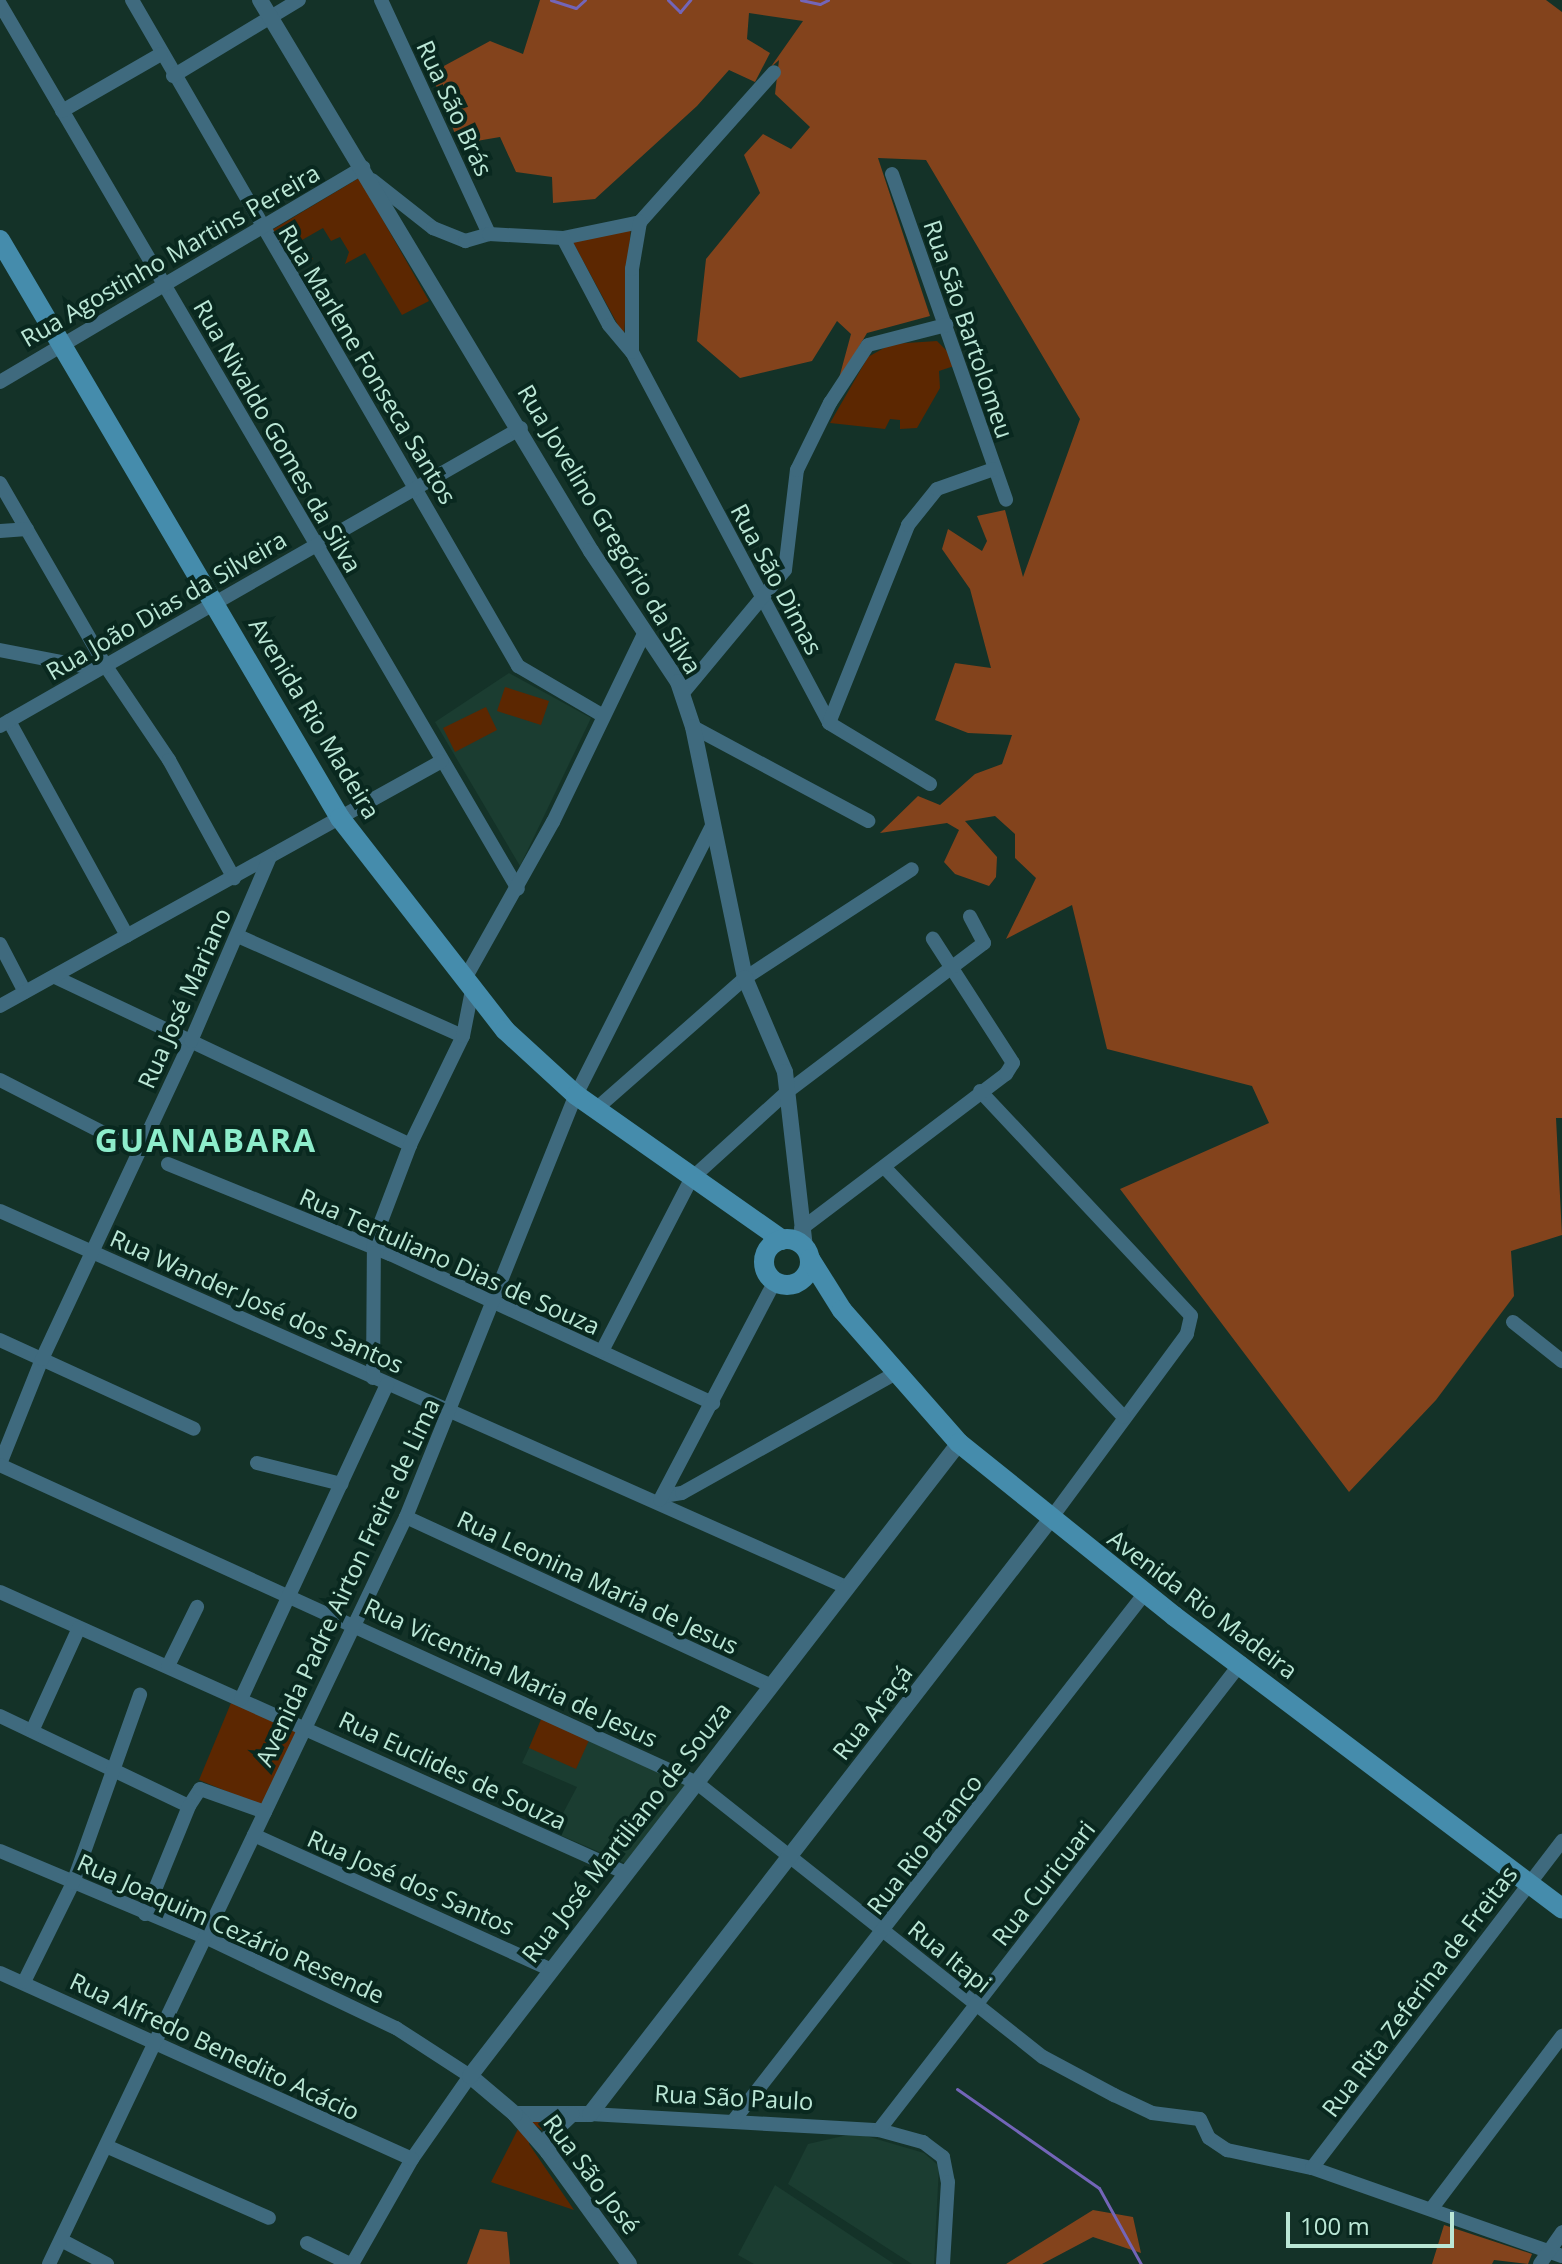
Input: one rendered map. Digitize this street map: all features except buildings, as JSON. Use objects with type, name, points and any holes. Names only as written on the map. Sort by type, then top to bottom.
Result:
[{"type":"main road","name":"Avenida Rio Madeira","points":[[0,240],[217,603],[340,818],[533,1062],[741,1214],[797,1243],[842,1310],[894,1374],[959,1443],[1050,1520],[1562,1908]]},
{"type":"main road","name":"Avenida Rio Madeira","points":[[741,1214],[759,1236],[765,1268],[784,1283],[814,1291],[842,1310]]},
{"type":"main road","points":[[765,1257],[797,1243],[808,1272],[784,1283]]},
{"type":"street","name":"Rua Marlene Fonseca Santos","points":[[132,0],[173,76],[518,666],[602,715]]},
{"type":"street","name":"Rua Jovelino Gregório da Silva","points":[[260,0],[368,173],[591,551],[682,694],[693,727],[745,978],[785,1072],[797,1243]]},
{"type":"street","points":[[173,76],[299,0]]},
{"type":"street","name":"Rua São Brás","points":[[381,0],[489,234]]},
{"type":"street","name":"Rua Nivaldo Gomes da Silva","points":[[0,4],[518,889]]},
{"type":"street","points":[[62,111],[161,54]]},
{"type":"street","points":[[368,173],[433,228],[465,241],[489,234],[563,238],[640,222],[774,72]]},
{"type":"street","name":"Rua Agostinho Martins Pereira","points":[[0,382],[262,228],[368,173]]},
{"type":"street","name":"Rua São Bartolomeu","points":[[892,174],[1006,500]]},
{"type":"street","name":"Rua São Dimas","points":[[632,352],[632,269],[640,222]]},
{"type":"street","name":"Rua São Dimas","points":[[563,238],[609,325],[632,352],[829,723]]},
{"type":"street","points":[[682,694],[785,570],[797,470],[868,345],[884,336],[946,325]]},
{"type":"street","name":"Rua João Dias da Silveira","points":[[4,723],[521,428]]},
{"type":"street","points":[[930,784],[829,723],[908,525],[937,489],[994,469]]},
{"type":"street","points":[[0,483],[102,667],[169,760],[234,878]]},
{"type":"street","points":[[0,531],[27,529]]},
{"type":"street","name":"Avenida Padre Airton Freire de Lima","points":[[241,1699],[287,1593],[341,1484],[380,1381],[374,1251],[410,1145],[463,1036],[470,980],[645,632]]},
{"type":"street","points":[[0,650],[102,667]]},
{"type":"street","points":[[4,723],[127,936]]},
{"type":"street","points":[[693,727],[868,821]]},
{"type":"street","points":[[0,1006],[442,761]]},
{"type":"street","name":"Avenida Padre Airton Freire de Lima","points":[[49,2264],[406,1517],[576,1095],[712,826]]},
{"type":"street","name":"Rua José Mariano","points":[[0,1464],[42,1359],[191,1041],[270,857]]},
{"type":"street","points":[[596,1109],[745,978],[912,869]]},
{"type":"street","points":[[602,1351],[691,1179],[787,1092],[984,943],[970,917]]},
{"type":"street","points":[[238,936],[463,1036]]},
{"type":"street","points":[[797,1243],[1013,1063],[933,939]]},
{"type":"street","points":[[0,944],[25,992]]},
{"type":"street","points":[[55,977],[410,1145]]},
{"type":"street","points":[[0,1080],[139,1151]]},
{"type":"street","name":"Rua Araçá","points":[[590,2114],[1050,1520],[1187,1334],[1191,1316],[980,1091]]},
{"type":"street","name":"Rua Tertuliano Dias de Souza","points":[[168,1164],[493,1300],[713,1403]]},
{"type":"street","points":[[885,1168],[1124,1417]]},
{"type":"street","name":"Rua Wander José dos Santos","points":[[0,1211],[450,1412],[660,1500],[846,1587]]},
{"type":"street","points":[[660,1500],[784,1283]]},
{"type":"street","points":[[1513,1322],[1562,1361]]},
{"type":"street","points":[[0,1340],[194,1429]]},
{"type":"street","points":[[660,1500],[682,1493],[894,1374]]},
{"type":"street","name":"Rua José Martiliano de Souza","points":[[351,2264],[412,2159],[549,1969],[959,1443]]},
{"type":"street","points":[[257,1463],[341,1484]]},
{"type":"street","name":"Rua Vicentina Maria de Jesus","points":[[0,1464],[697,1783]]},
{"type":"street","name":"Rua Leonina Maria de Jesus","points":[[406,1517],[771,1686]]},
{"type":"street","name":"Rua Euclides de Souza","points":[[0,1592],[624,1872]]},
{"type":"street","name":"Rua Rio Branco","points":[[734,2120],[884,1932],[1145,1593]]},
{"type":"street","points":[[168,1666],[197,1607]]},
{"type":"street","points":[[32,1731],[79,1628]]},
{"type":"street","name":"Rua Curicuari","points":[[879,2130],[1241,1663]]},
{"type":"street","points":[[24,1982],[73,1883],[109,1770],[140,1695]]},
{"type":"street","points":[[0,1716],[189,1806]]},
{"type":"street","name":"Rua Itapi","points":[[697,1783],[1043,2057],[1152,2113],[1200,2119],[1209,2138],[1227,2150],[1312,2168]]},
{"type":"street","points":[[145,1914],[189,1806],[200,1789],[265,1812]]},
{"type":"street","name":"Rua José dos Santos","points":[[254,1835],[549,1969]]},
{"type":"street","name":"Rua Rita Zeferina de Freitas","points":[[1312,2168],[1562,1841]]},
{"type":"street","name":"Rua Joaquim Cezário Resende","points":[[0,1851],[205,1937],[396,2028],[470,2076],[515,2114]]},
{"type":"street","name":"Rua Alfredo Benedito Acácio","points":[[0,1973],[153,2042],[230,2081],[412,2159]]},
{"type":"street","points":[[1432,2208],[1562,2036]]},
{"type":"street","name":"Rua São Paulo","points":[[515,2114],[734,2120],[879,2130],[923,2142],[943,2157],[948,2182],[943,2264]]},
{"type":"street","name":"Rua São José","points":[[515,2114],[548,2152],[629,2264]]},
{"type":"street","points":[[548,2152],[550,2135],[572,2114]]},
{"type":"street","points":[[106,2146],[269,2218]]},
{"type":"street","points":[[1312,2168],[1432,2208],[1550,2257],[1562,2232]]},
{"type":"street","points":[[61,2240],[107,2264]]},
{"type":"street","points":[[307,2243],[351,2264]]},
{"type":"shaded area","points":[[540,0],[1546,0],[1562,12],[1562,1118],[1556,1118],[1562,1235],[1511,1251],[1514,1296],[1436,1400],[1349,1492],[1120,1189],[1269,1123],[1252,1086],[1107,1049],[1072,905],[1006,939],[1036,878],[1015,858],[1015,834],[995,816],[965,821],[997,857],[996,877],[989,886],[955,874],[944,862],[959,830],[947,823],[880,833],[918,796],[940,805],[975,774],[1002,764],[1012,735],[968,733],[935,720],[955,663],[991,668],[970,589],[942,549],[948,529],[982,551],[987,541],[977,516],[1005,510],[1023,577],[1080,419],[926,160],[878,158],[930,316],[867,333],[838,382],[851,334],[837,321],[812,361],[740,378],[697,341],[706,259],[760,193],[744,155],[763,134],[791,149],[810,127],[775,94],[779,60],[770,68],[803,21],[749,13],[747,39],[770,53],[755,82],[729,70],[697,106],[595,199],[553,203],[552,177],[516,172],[500,137],[459,144],[431,73],[490,41],[523,54]]},
{"type":"shaded area","points":[[359,178],[429,301],[402,315],[365,253],[345,264],[349,252],[340,237],[331,241],[323,228],[302,240],[313,259],[295,270],[272,230]]},
{"type":"shaded area","points":[[631,223],[624,336],[570,237]]},
{"type":"shaded area","points":[[937,341],[951,355],[954,366],[939,371],[940,388],[917,428],[900,429],[900,420],[890,419],[885,429],[830,423],[868,357],[891,344]]},
{"type":"shaded area","points":[[509,673],[591,718],[520,866],[435,722]]},
{"type":"shaded area","points":[[505,687],[549,701],[541,725],[497,711]]},
{"type":"shaded area","points":[[486,707],[497,730],[455,752],[443,728]]},
{"type":"shaded area","points":[[231,1703],[298,1728],[262,1806],[199,1780]]},
{"type":"shaded area","points":[[544,1716],[688,1785],[625,1863],[553,1832],[577,1787],[522,1763]]},
{"type":"shaded area","points":[[542,1717],[590,1738],[576,1769],[529,1748]]},
{"type":"shaded area","points":[[533,2120],[551,2120],[545,2132],[533,2124],[529,2144],[574,2210],[491,2182],[518,2129]]},
{"type":"shaded area","points":[[856,2133],[924,2153],[939,2166],[934,2264],[912,2264],[788,2184],[808,2144]]},
{"type":"shaded area","points":[[775,2185],[894,2264],[754,2264],[738,2255]]},
{"type":"shaded area","points":[[1093,2210],[1133,2217],[1141,2253],[1093,2237],[1042,2264],[1006,2264]]},
{"type":"shaded area","points":[[1444,2225],[1532,2254],[1528,2264],[1494,2260],[1492,2264],[1432,2264]]},
{"type":"shaded area","points":[[480,2229],[507,2232],[510,2264],[467,2264]]},
{"type":"waterway","points":[[551,0],[576,8],[585,0]]},
{"type":"waterway","points":[[668,0],[680,12],[690,0]]},
{"type":"waterway","points":[[801,0],[820,4],[828,0]]},
{"type":"waterway","points":[[957,2089],[1099,2188],[1141,2264]]},
{"type":"district","name":"GUANABARA","points":[[206,1140]]}]
